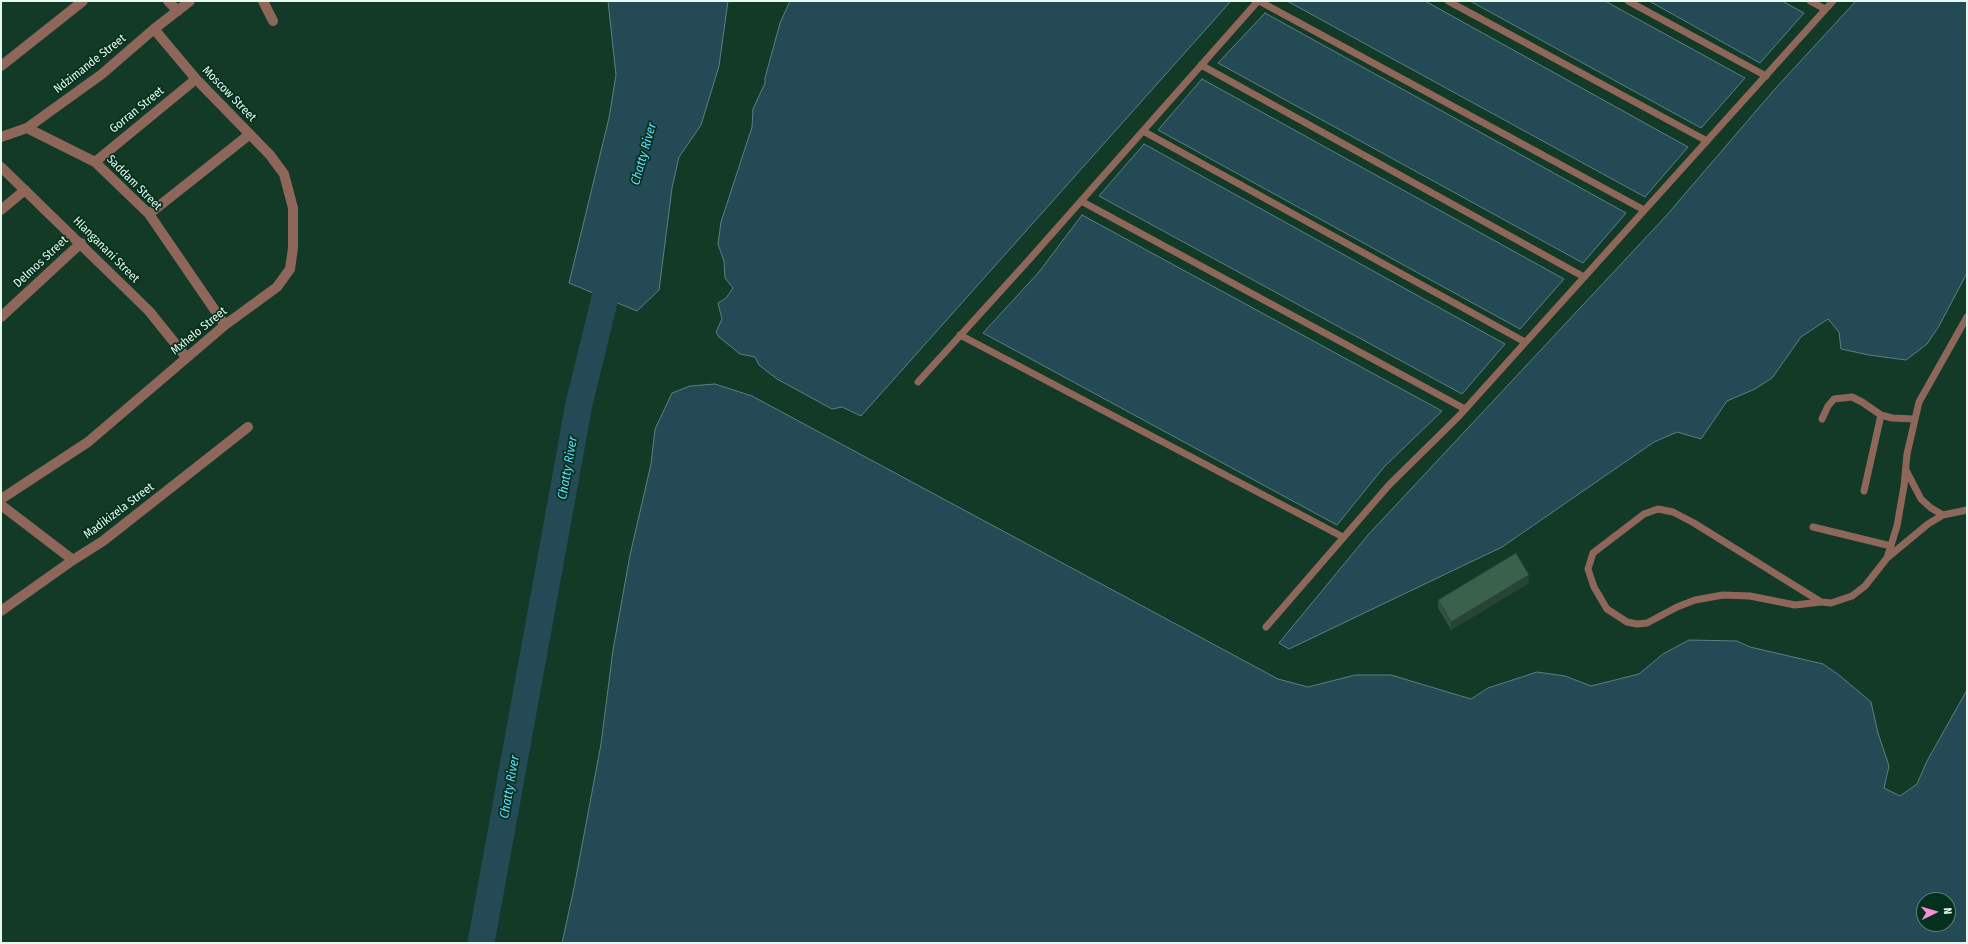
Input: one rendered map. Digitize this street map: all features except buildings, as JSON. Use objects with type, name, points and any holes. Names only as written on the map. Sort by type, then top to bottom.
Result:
[{"type":"street","points":[[1,66],[83,1]]},
{"type":"street","points":[[168,1],[178,11]]},
{"type":"street","name":"Ndzimande Street","points":[[1,137],[27,128],[102,74],[154,29],[190,1]]},
{"type":"street","points":[[263,1],[273,21]]},
{"type":"street","name":"Moscow Street","points":[[149,214],[250,134],[196,79],[154,29]]},
{"type":"street","name":"Gorran Street","points":[[95,162],[196,79]]},
{"type":"street","name":"Saddam Street","points":[[27,128],[95,162],[149,214],[225,325]]},
{"type":"street","name":"Mxhelo Street","points":[[1,499],[88,442],[225,325],[277,287],[290,269],[292,260],[293,208],[288,184],[279,166],[250,134]]},
{"type":"street","name":"Hlanganani Street","points":[[1,167],[81,243],[149,311],[186,357]]},
{"type":"street","points":[[1,210],[25,190]]},
{"type":"street","name":"Delmos Street","points":[[1,317],[81,243]]},
{"type":"street","name":"Madikizela Street","points":[[1,611],[73,560],[104,541],[248,426]]},
{"type":"street","points":[[1,506],[73,560]]},
{"type":"lane","points":[[918,382],[1259,1],[1644,210]]},
{"type":"lane","points":[[1448,1],[1707,141]]},
{"type":"lane","points":[[1628,1],[1766,76]]},
{"type":"lane","points":[[1810,1],[1825,9]]},
{"type":"lane","points":[[1266,627],[1388,485],[1465,409],[1833,1]]},
{"type":"lane","points":[[1201,65],[1584,277]]},
{"type":"lane","points":[[1143,131],[1525,342]]},
{"type":"lane","points":[[1081,201],[1465,409]]},
{"type":"lane","points":[[1887,558],[1897,526],[1914,419],[1920,402],[1967,317]]},
{"type":"lane","points":[[960,335],[1343,537]]},
{"type":"lane","points":[[1822,419],[1828,406],[1834,399],[1852,397],[1881,415],[1892,418],[1914,419]]},
{"type":"lane","points":[[1864,491],[1881,415]]},
{"type":"lane","points":[[1906,470],[1921,499],[1930,508],[1943,515]]},
{"type":"lane","points":[[1820,602],[1694,523],[1673,512],[1658,509],[1644,514],[1593,553],[1588,569],[1594,587],[1607,609],[1627,622],[1637,624],[1647,623],[1677,606],[1695,600],[1722,595],[1750,596],[1795,605],[1840,601],[1852,596],[1865,586],[1887,558],[1914,534],[1943,515],[1967,510]]},
{"type":"lane","points":[[1813,527],[1891,546]]},
{"type":"water","points":[[608,1],[728,1],[719,66],[701,125],[679,157],[672,188],[659,290],[637,311],[569,283],[609,118],[616,75]]},
{"type":"water","points":[[790,1],[1231,1],[861,416],[842,407],[832,409],[777,379],[759,365],[755,357],[740,354],[719,337],[716,332],[722,319],[718,303],[726,298],[733,288],[725,278],[724,261],[718,244],[721,222],[752,127],[753,109],[765,83],[765,78],[780,23]]},
{"type":"water","points":[[1287,1],[1425,1],[1688,147],[1645,197]]},
{"type":"water","points":[[1470,1],[1605,1],[1745,78],[1701,128]]},
{"type":"water","points":[[1649,1],[1782,1],[1804,13],[1760,63]]},
{"type":"water","points":[[1856,1],[1967,1],[1967,273],[1939,326],[1927,344],[1906,360],[1869,355],[1841,349],[1839,332],[1828,319],[1801,337],[1772,378],[1755,389],[1727,401],[1701,439],[1677,432],[1654,442],[1502,547],[1289,649],[1279,643],[1368,535],[1666,216],[1774,90]]},
{"type":"water","points":[[1265,13],[1626,213],[1583,263],[1218,63]]},
{"type":"water","points":[[1202,79],[1564,279],[1520,329],[1158,130]]},
{"type":"water","points":[[1144,144],[1505,344],[1462,394],[1099,196]]},
{"type":"water","points":[[1082,215],[1442,411],[1384,467],[1337,525],[983,333],[1039,272]]},
{"type":"water","points":[[715,384],[752,396],[1278,679],[1308,687],[1355,675],[1391,675],[1471,699],[1488,688],[1537,672],[1565,676],[1591,686],[1639,674],[1663,654],[1689,640],[1737,641],[1750,647],[1823,664],[1839,675],[1871,702],[1878,733],[1889,766],[1884,788],[1900,796],[1917,784],[1927,761],[1967,690],[1967,943],[562,943],[601,744],[613,650],[630,555],[651,464],[655,429],[672,393],[690,386]]},
{"type":"waterway","name":"Chatty River","points":[[481,943],[579,404],[614,261]]}]
